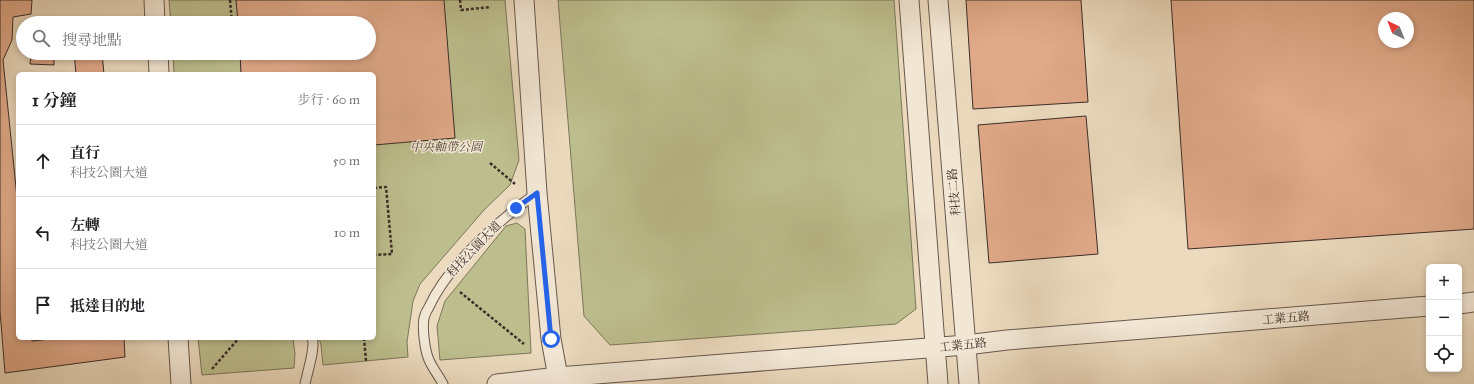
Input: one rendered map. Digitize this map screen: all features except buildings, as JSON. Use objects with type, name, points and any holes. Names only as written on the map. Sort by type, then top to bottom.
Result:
[{"type":"street","points":[[154,0],[155,16]]},
{"type":"street","points":[[524,0],[537,193],[551,339],[558,377]]},
{"type":"street","points":[[909,0],[934,347],[938,384]]},
{"type":"street","name":"科技二路","points":[[938,0],[969,384]]},
{"type":"street","points":[[158,60],[159,72]]},
{"type":"street","points":[[1462,304],[1474,302]]},
{"type":"street","name":"工業五路","points":[[497,384],[558,377],[966,345],[1007,340],[1426,306]]},
{"type":"street","points":[[178,340],[181,384]]},
{"type":"lane","name":"科技公園大道","points":[[443,384],[429,360],[424,338],[424,318],[435,293],[459,262],[516,208],[537,193]]},
{"type":"lane","points":[[305,384],[313,349],[313,340]]},
{"type":"path","points":[[230,0],[231,16]]},
{"type":"path","points":[[460,0],[461,10],[491,7]]},
{"type":"path","points":[[490,163],[515,184]]},
{"type":"path","points":[[376,188],[386,187],[392,254],[376,255]]},
{"type":"path","points":[[460,292],[524,344]]},
{"type":"path","points":[[212,369],[237,340]]},
{"type":"path","points":[[364,340],[366,361]]},
{"type":"green space","name":"中央軸帶公園","points":[[169,0],[505,0],[519,160],[510,185],[484,210],[420,284],[413,301],[407,342],[408,357],[323,365],[320,340],[376,340],[376,72],[174,72],[173,60],[376,60],[376,16],[170,16]]},
{"type":"green space","points":[[558,0],[894,0],[916,309],[896,324],[610,345],[584,316]]},
{"type":"green space","points":[[517,223],[525,229],[531,353],[440,360],[437,326],[445,301],[506,226]]},
{"type":"green space","points":[[198,340],[293,340],[295,354],[294,368],[202,375]]},
{"type":"route","points":[[516,208],[537,193],[551,339]]}]
